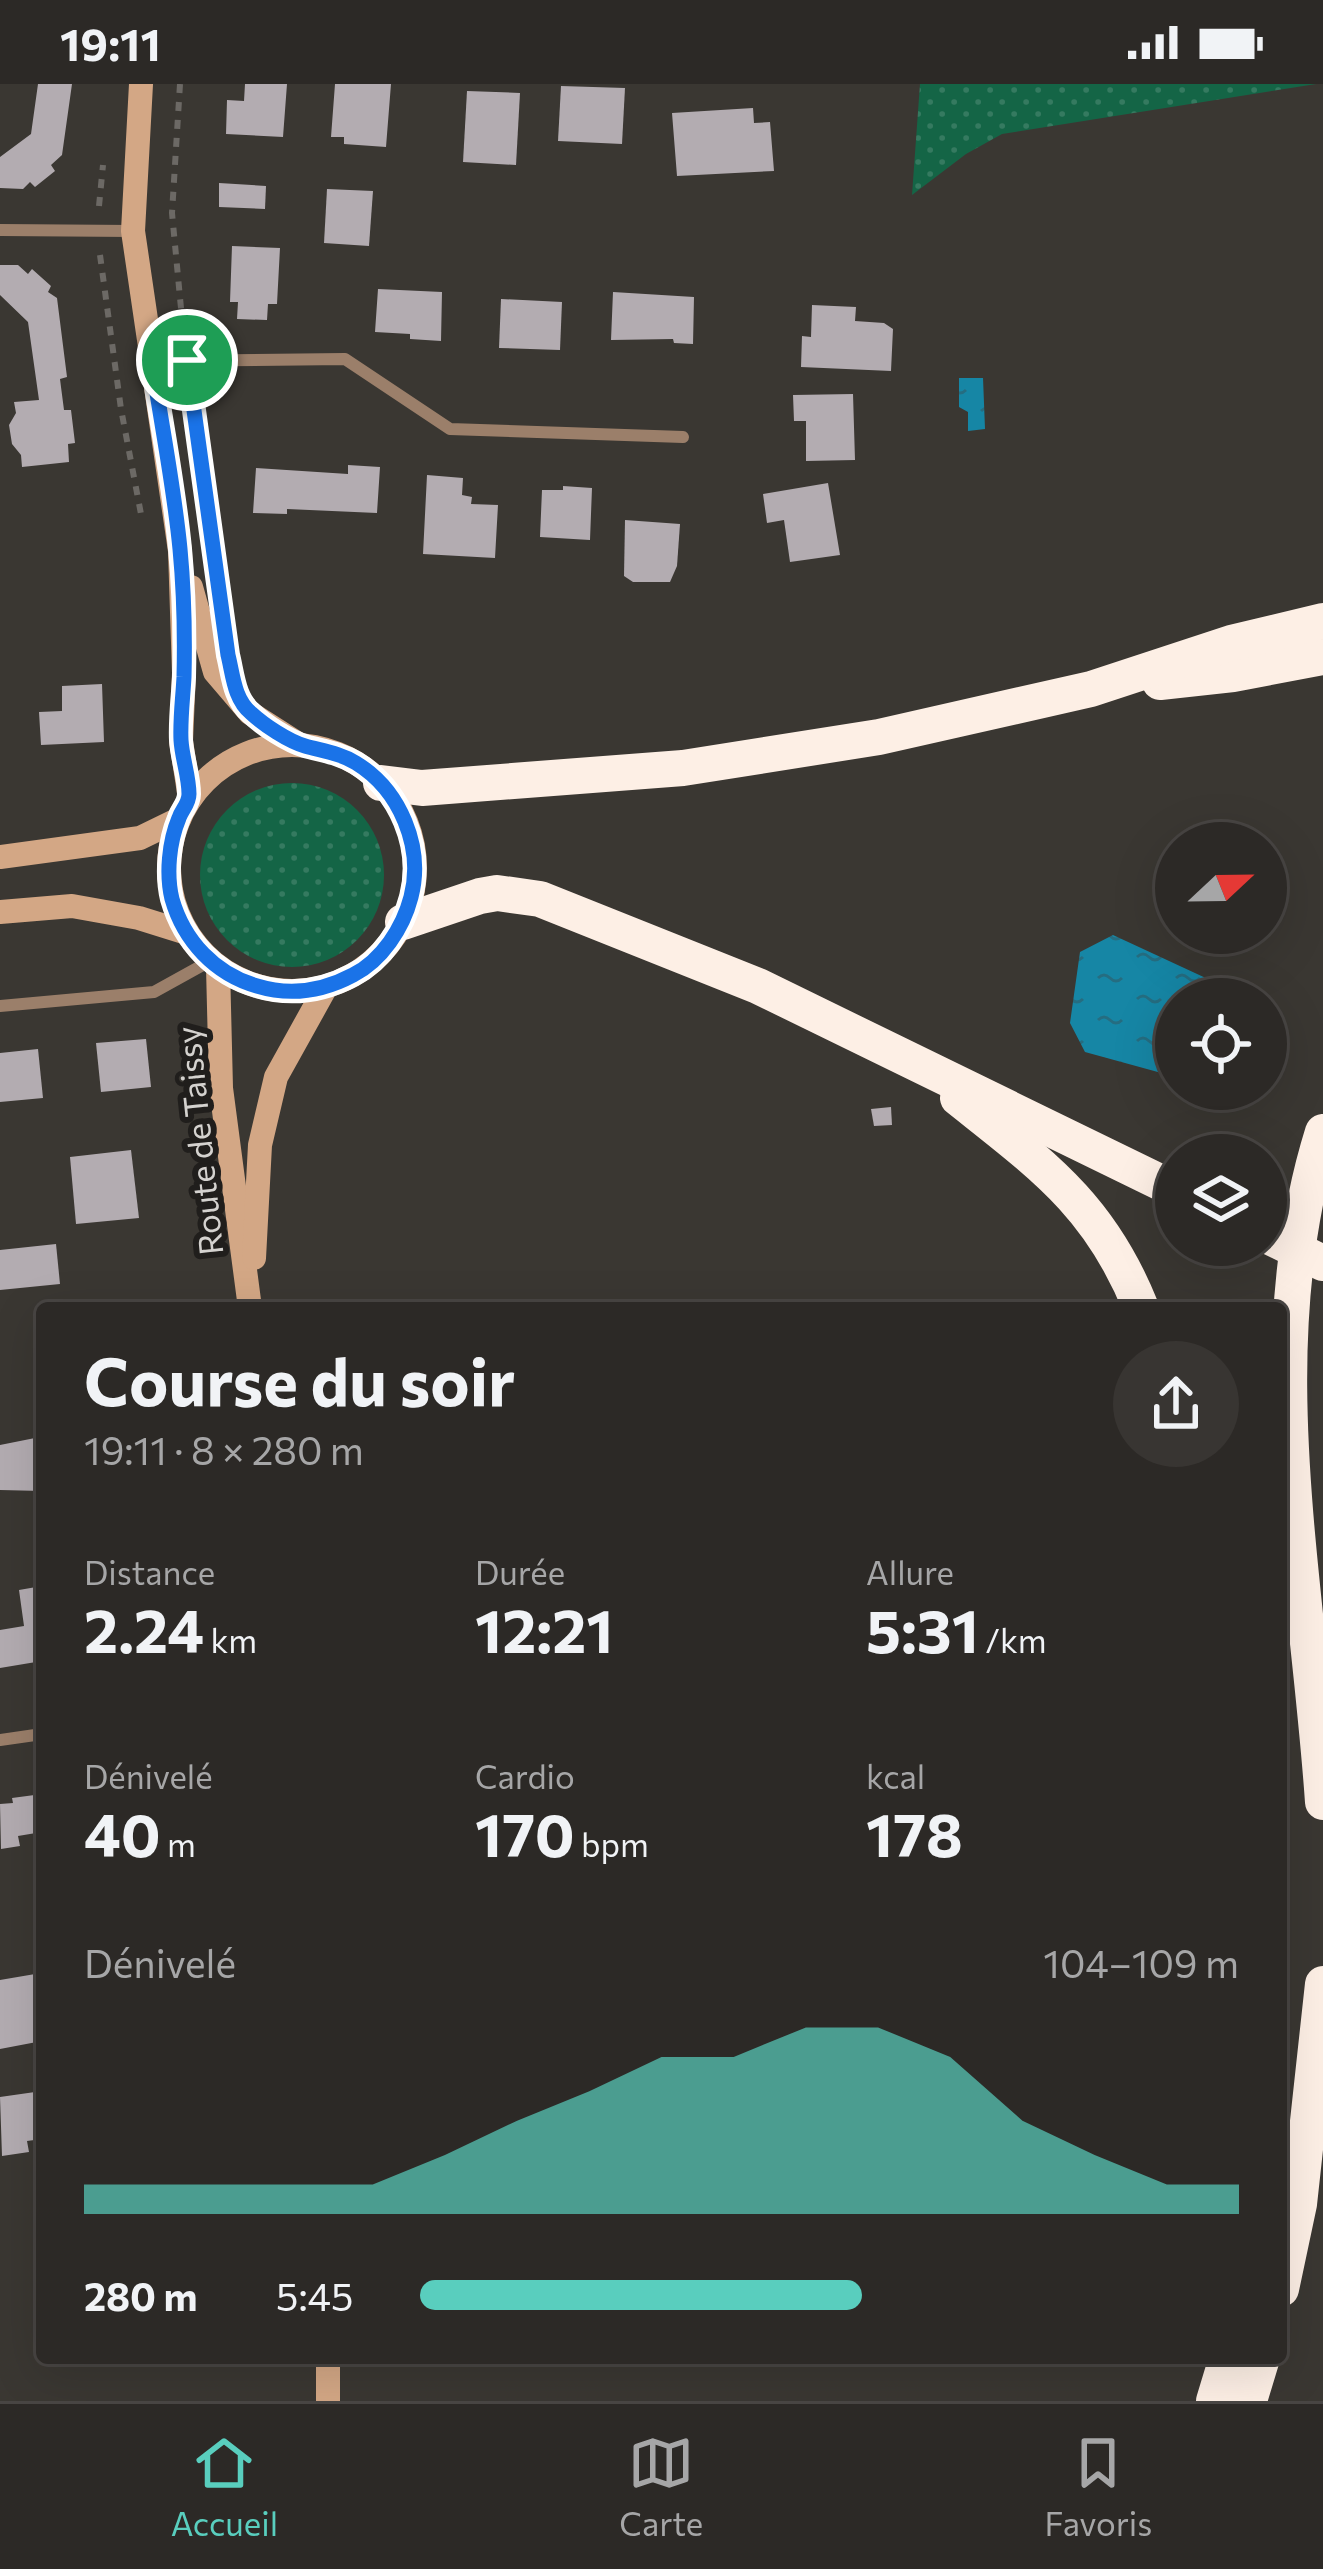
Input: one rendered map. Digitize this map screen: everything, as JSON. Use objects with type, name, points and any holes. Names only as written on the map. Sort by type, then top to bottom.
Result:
[{"type":"highway","points":[[381,783],[422,788],[683,768],[879,736],[1091,689],[1231,643],[1323,621]]},
{"type":"highway","points":[[1091,689],[1233,674],[1323,657]]},
{"type":"highway","points":[[403,922],[497,893],[540,899],[758,986],[1155,1180]]},
{"type":"highway","points":[[904,1055],[1058,1178],[1115,1252],[1138,1302]]},
{"type":"highway","points":[[1323,1132],[1301,1228],[1288,1342],[1294,1485],[1323,1802]]},
{"type":"highway","points":[[1287,1245],[1323,1263]]},
{"type":"highway","points":[[1287,2256],[1309,2133],[1323,1984]]},
{"type":"highway","points":[[1214,2401],[1225,2364]]},
{"type":"highway","points":[[1249,2401],[1260,2364]]},
{"type":"street","points":[[141,84],[133,231],[180,550],[184,809],[169,857],[172,897],[187,933],[214,964],[243,982],[298,992],[326,987],[358,973],[384,950],[403,922],[415,864],[410,834],[381,783],[344,758],[300,745],[250,713],[215,672],[180,550]]},
{"type":"street","points":[[0,230],[133,231]]},
{"type":"street","points":[[152,361],[345,358],[450,429],[683,437]]},
{"type":"street","points":[[0,856],[140,838],[184,809],[211,775],[237,757],[268,747],[300,745]]},
{"type":"street","points":[[0,912],[71,906],[187,933]]},
{"type":"street","points":[[0,1006],[154,992],[214,964]]},
{"type":"street","name":"Route de Taissy","points":[[214,964],[221,1088],[250,1302]]},
{"type":"street","name":"Route de Taissy","points":[[251,1302],[260,1145],[276,1077],[326,987]]},
{"type":"street","points":[[0,1741],[36,1735]]},
{"type":"street","points":[[328,2364],[328,2401]]},
{"type":"path","points":[[180,84],[172,213],[203,473]]},
{"type":"green space","points":[[920,84],[1316,84],[1002,134],[966,154],[912,195]]},
{"type":"green space","points":[[292,783],[327,790],[357,810],[377,840],[384,875],[377,910],[357,940],[327,960],[292,967],[257,960],[227,940],[207,910],[200,875],[207,840],[227,810],[257,790]]},
{"type":"water","points":[[959,378],[983,378],[985,429],[968,431],[968,412],[959,407]]},
{"type":"water","points":[[1113,935],[1206,978],[1155,978],[1155,1071],[1085,1052],[1070,1023],[1080,952]]},
{"type":"building","points":[[38,84],[72,84],[62,155],[51,165],[55,171],[35,187],[30,182],[23,189],[0,188],[0,157],[31,134]]},
{"type":"building","points":[[245,84],[287,84],[283,137],[226,134],[227,100],[244,101]]},
{"type":"building","points":[[335,84],[391,84],[386,147],[344,144],[344,137],[331,137]]},
{"type":"building","points":[[561,86],[625,88],[622,144],[558,141]]},
{"type":"building","points":[[467,91],[520,93],[516,165],[463,162]]},
{"type":"building","points":[[753,108],[754,123],[770,122],[774,171],[677,176],[672,113]]},
{"type":"building","points":[[219,183],[266,186],[265,209],[219,207]]},
{"type":"building","points":[[327,189],[373,191],[369,246],[324,243]]},
{"type":"building","points":[[232,246],[280,248],[277,304],[268,304],[267,320],[237,319],[238,302],[230,302]]},
{"type":"building","points":[[0,265],[18,265],[28,274],[32,269],[57,298],[67,377],[60,379],[64,410],[71,410],[75,443],[68,444],[69,462],[22,467],[21,455],[12,444],[9,425],[16,413],[14,402],[39,400],[28,322],[0,295]]},
{"type":"building","points":[[378,289],[442,292],[441,341],[375,332]]},
{"type":"building","points":[[613,292],[694,297],[693,344],[674,343],[673,339],[611,340]]},
{"type":"building","points":[[501,299],[562,302],[560,350],[499,348]]},
{"type":"building","points":[[812,305],[856,307],[855,321],[884,323],[893,329],[891,371],[801,367],[802,336],[811,337]]},
{"type":"building","points":[[853,394],[855,460],[806,461],[806,421],[794,421],[793,395]]},
{"type":"building","points":[[348,465],[380,467],[377,513],[287,509],[287,514],[253,513],[256,468],[348,474]]},
{"type":"building","points":[[427,475],[463,478],[462,495],[472,497],[471,504],[498,505],[495,558],[423,554]]},
{"type":"building","points":[[828,483],[840,555],[790,562],[784,520],[767,523],[763,494]]},
{"type":"building","points":[[563,486],[592,488],[590,540],[540,537],[542,490],[563,490]]},
{"type":"building","points":[[625,520],[680,524],[677,566],[670,582],[633,582],[624,576]]},
{"type":"building","points":[[102,684],[104,742],[41,745],[39,712],[62,711],[62,686]]},
{"type":"building","points":[[146,1039],[151,1087],[101,1092],[96,1043]]},
{"type":"building","points":[[38,1049],[43,1098],[0,1102],[0,1053]]},
{"type":"building","points":[[891,1107],[892,1125],[874,1126],[871,1109]]},
{"type":"building","points":[[131,1150],[139,1218],[76,1224],[70,1157]]},
{"type":"building","points":[[56,1244],[60,1284],[0,1290],[0,1250]]},
{"type":"building","points":[[36,1438],[36,1491],[0,1490],[0,1445]]},
{"type":"building","points":[[36,1587],[36,1662],[0,1668],[0,1630],[24,1626],[19,1590]]},
{"type":"building","points":[[36,1795],[36,1833],[18,1836],[20,1846],[1,1849],[0,1804],[13,1803],[12,1798]]},
{"type":"building","points":[[36,1974],[36,2042],[0,2049],[0,1980]]},
{"type":"building","points":[[36,2092],[36,2140],[27,2141],[29,2152],[2,2156],[0,2097]]},
{"type":"route","points":[[187,360],[228,655],[239,699],[250,713],[300,745],[330,751],[357,764],[381,783],[410,834],[415,864],[403,922],[384,950],[358,973],[326,987],[270,990],[218,968],[187,933],[172,897],[169,857],[178,818],[190,799],[181,741],[180,550],[152,361],[187,360]]}]
